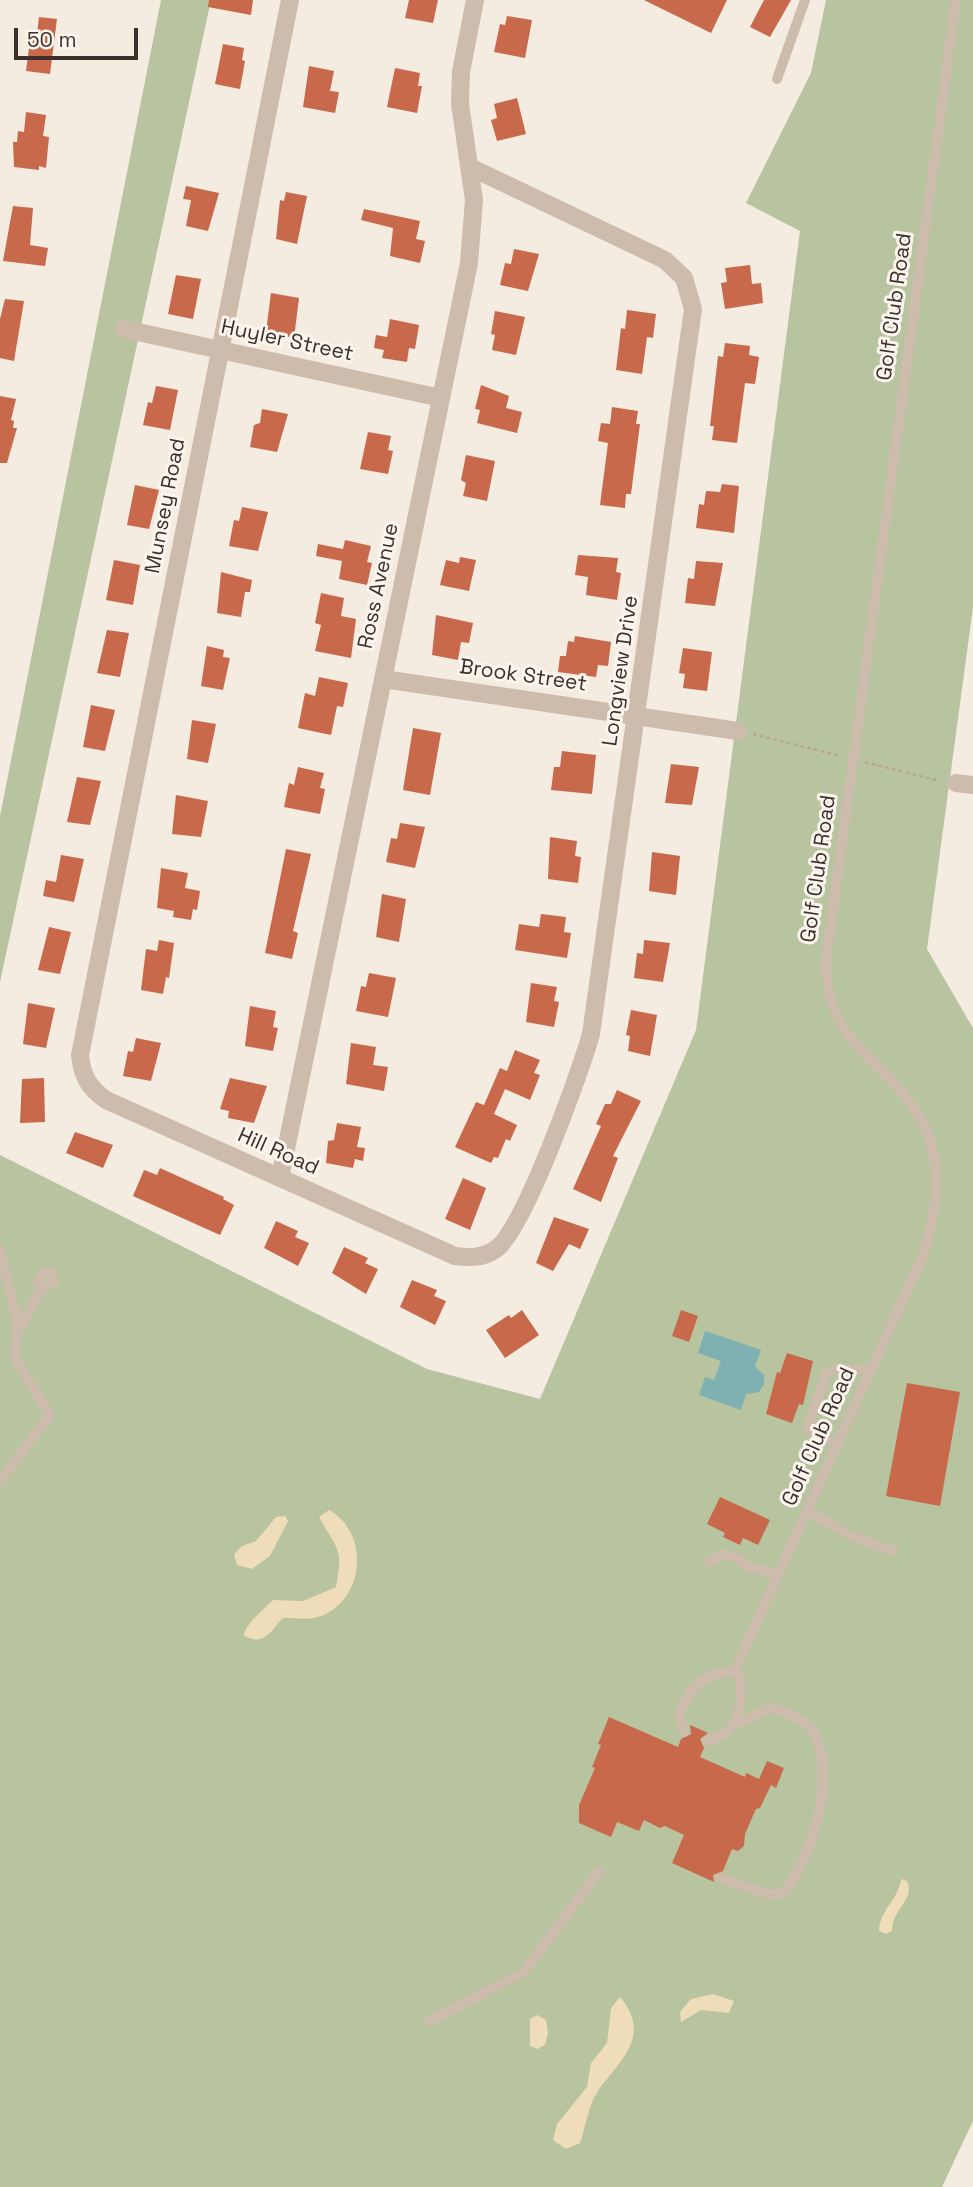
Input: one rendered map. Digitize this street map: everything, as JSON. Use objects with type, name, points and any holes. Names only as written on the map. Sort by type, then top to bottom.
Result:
[{"type":"street","name":"Munsey Road","points":[[88,1083],[80,1055],[86,1021],[290,0]]},
{"type":"street","name":"Ross Avenue","points":[[281,1178],[474,232],[470,167],[460,104],[461,72],[475,0]]},
{"type":"street","name":"Longview Drive","points":[[455,1256],[486,1255],[507,1239],[544,1162],[581,1068],[598,1001],[694,309],[684,278],[665,260],[470,167]]},
{"type":"street","name":"Huyler Street","points":[[124,329],[441,398]]},
{"type":"street","name":"Brook Street","points":[[383,679],[738,731]]},
{"type":"street","name":"Hill Road","points":[[88,1083],[106,1100],[455,1256]]},
{"type":"lane","points":[[777,79],[805,0]]},
{"type":"lane","name":"Golf Club Road","points":[[734,1672],[924,1253],[936,1200],[936,1174],[926,1130],[915,1110],[850,1040],[839,1023],[831,1003],[826,961],[956,0]]},
{"type":"lane","points":[[0,1249],[17,1322],[15,1358],[51,1415],[0,1481]]},
{"type":"lane","points":[[16,1334],[42,1288]]},
{"type":"lane","points":[[837,1444],[807,1430],[827,1372],[836,1369],[871,1370]]},
{"type":"lane","points":[[807,1511],[851,1536],[894,1550]]},
{"type":"lane","points":[[710,1562],[722,1553],[737,1558],[748,1567],[778,1574]]},
{"type":"lane","points":[[684,1732],[679,1714],[694,1688],[710,1674],[734,1672],[739,1676],[741,1694],[734,1724]]},
{"type":"lane","points":[[707,1741],[722,1736],[734,1724],[771,1707],[808,1726],[818,1743],[822,1795],[810,1844],[797,1873],[783,1893],[771,1895],[720,1878]]},
{"type":"lane","points":[[429,2021],[524,1972],[599,1871]]},
{"type":"green space","points":[[161,0],[211,0],[0,982],[0,816]]},
{"type":"green space","points":[[826,0],[973,0],[973,607],[927,949],[973,1028],[973,2121],[942,2187],[0,2187],[0,1155],[427,1369],[540,1399],[696,1030],[800,231],[746,203],[811,73]]},
{"type":"sand","points":[[329,1510],[342,1520],[351,1532],[356,1547],[355,1578],[349,1592],[339,1605],[326,1614],[316,1618],[283,1618],[262,1638],[251,1639],[244,1636],[251,1622],[273,1600],[303,1601],[336,1587],[339,1556],[319,1517]]},
{"type":"sand","points":[[285,1516],[288,1521],[270,1556],[252,1569],[237,1565],[234,1554],[242,1546],[256,1541],[276,1517]]},
{"type":"sand","points":[[901,1879],[907,1881],[908,1894],[896,1916],[892,1931],[886,1934],[879,1931],[880,1923]]},
{"type":"sand","points":[[713,1994],[734,2001],[729,2013],[701,2010],[681,2022],[680,2012],[691,1999]]},
{"type":"sand","points":[[620,1997],[634,2024],[630,2047],[598,2091],[589,2110],[580,2143],[566,2149],[553,2140],[557,2124],[587,2087],[591,2063],[607,2043],[611,2008]]},
{"type":"sand","points":[[537,2015],[546,2020],[548,2033],[545,2045],[537,2049],[530,2046],[530,2019]]},
{"type":"water","points":[[705,1331],[761,1350],[755,1366],[764,1375],[764,1384],[759,1392],[746,1394],[741,1410],[699,1395],[705,1377],[714,1380],[721,1361],[698,1353]]},
{"type":"building","points":[[209,0],[253,0],[251,15],[208,7]]},
{"type":"building","points":[[409,0],[438,0],[433,23],[405,18]]},
{"type":"building","points":[[644,0],[727,0],[711,33]]},
{"type":"building","points":[[764,0],[791,0],[770,37],[750,27]]},
{"type":"building","points":[[507,16],[532,20],[525,58],[494,52],[500,24],[505,25]]},
{"type":"building","points":[[39,17],[57,19],[50,74],[26,71],[31,33],[37,34]]},
{"type":"building","points":[[223,44],[244,48],[242,60],[245,61],[240,89],[215,84]]},
{"type":"building","points":[[309,66],[334,71],[330,91],[339,92],[335,113],[303,107]]},
{"type":"building","points":[[395,68],[420,73],[418,86],[422,86],[417,113],[387,107]]},
{"type":"building","points":[[517,98],[526,134],[497,141],[491,120],[497,118],[494,104]]},
{"type":"building","points":[[26,112],[46,115],[43,136],[49,137],[46,168],[39,166],[39,170],[14,167],[13,142],[17,142],[18,131],[24,132]]},
{"type":"building","points":[[186,186],[219,193],[208,231],[186,226],[191,200],[183,199]]},
{"type":"building","points":[[286,192],[307,196],[297,244],[276,239],[280,200],[284,201]]},
{"type":"building","points":[[13,206],[33,208],[30,245],[48,248],[45,266],[3,261]]},
{"type":"building","points":[[364,209],[420,221],[416,239],[425,241],[420,263],[390,256],[393,228],[361,220]]},
{"type":"building","points":[[514,249],[539,254],[528,291],[500,285],[505,263],[511,264]]},
{"type":"building","points":[[750,265],[752,284],[761,283],[763,303],[725,309],[721,283],[727,282],[725,268]]},
{"type":"building","points":[[176,275],[201,279],[193,319],[168,314]]},
{"type":"building","points":[[271,293],[299,298],[294,338],[266,332]]},
{"type":"building","points":[[5,299],[24,301],[14,361],[0,358],[0,319]]},
{"type":"building","points":[[627,310],[656,314],[653,338],[647,337],[642,374],[616,370],[621,328],[625,329]]},
{"type":"building","points":[[495,311],[525,317],[516,355],[492,350],[495,335],[491,334]]},
{"type":"building","points":[[390,319],[419,325],[415,349],[409,348],[407,362],[382,358],[384,350],[374,348],[376,335],[387,337]]},
{"type":"building","points":[[725,343],[750,346],[749,355],[759,357],[755,384],[745,383],[737,443],[712,440],[714,426],[710,426],[718,356],[723,357]]},
{"type":"building","points":[[481,385],[509,396],[506,408],[522,412],[517,433],[477,423],[480,410],[475,409]]},
{"type":"building","points":[[156,386],[178,390],[170,430],[143,425],[148,402],[152,403]]},
{"type":"building","points":[[0,396],[16,399],[11,420],[14,421],[13,428],[17,428],[7,463],[0,463]]},
{"type":"building","points":[[612,407],[638,411],[636,424],[640,424],[631,494],[626,494],[625,508],[600,505],[608,443],[598,441],[601,423],[610,424]]},
{"type":"building","points":[[262,409],[288,414],[277,452],[250,447],[254,425],[260,423]]},
{"type":"building","points":[[368,432],[391,436],[388,450],[393,451],[388,474],[360,469]]},
{"type":"building","points":[[466,455],[495,461],[487,501],[463,496],[466,483],[461,480]]},
{"type":"building","points":[[722,484],[739,486],[734,533],[696,528],[699,504],[704,505],[706,491],[720,492]]},
{"type":"building","points":[[135,485],[159,490],[149,529],[127,525]]},
{"type":"building","points":[[242,507],[268,512],[258,551],[229,546],[234,520],[239,521]]},
{"type":"building","points":[[345,540],[371,546],[367,562],[372,563],[367,585],[339,579],[342,561],[316,556],[318,544],[343,549]]},
{"type":"building","points":[[578,555],[618,558],[616,572],[621,573],[617,600],[586,595],[588,577],[575,575]]},
{"type":"building","points":[[460,557],[476,560],[469,591],[440,585],[446,560],[459,563]]},
{"type":"building","points":[[114,560],[140,565],[133,605],[106,600]]},
{"type":"building","points":[[696,561],[723,563],[715,606],[685,603],[688,578],[694,579]]},
{"type":"building","points":[[221,572],[252,580],[250,592],[245,592],[241,617],[217,613]]},
{"type":"building","points":[[321,593],[344,598],[341,616],[356,619],[351,658],[315,651],[321,625],[315,623]]},
{"type":"building","points":[[436,615],[473,623],[469,643],[461,642],[458,660],[432,655]]},
{"type":"building","points":[[107,630],[129,633],[120,677],[97,673]]},
{"type":"building","points":[[575,636],[611,642],[608,666],[598,665],[596,677],[558,672],[560,656],[566,656],[568,641],[574,642]]},
{"type":"building","points":[[207,646],[224,650],[223,657],[230,658],[223,690],[201,686]]},
{"type":"building","points":[[683,648],[712,652],[707,691],[683,688],[685,674],[679,673]]},
{"type":"building","points":[[319,677],[348,683],[343,707],[337,706],[331,735],[298,728],[305,693],[315,696]]},
{"type":"building","points":[[91,705],[115,710],[105,751],[83,747]]},
{"type":"building","points":[[192,720],[216,724],[208,763],[187,759]]},
{"type":"building","points":[[413,728],[441,733],[430,795],[403,790]]},
{"type":"building","points":[[562,751],[596,755],[592,794],[551,790],[554,767],[560,767]]},
{"type":"building","points":[[671,764],[699,767],[692,805],[665,803]]},
{"type":"building","points":[[298,767],[324,773],[320,788],[325,789],[320,814],[284,807],[289,783],[294,785]]},
{"type":"building","points":[[77,777],[101,781],[90,825],[67,822]]},
{"type":"building","points":[[176,795],[208,801],[201,837],[172,834]]},
{"type":"building","points":[[400,823],[425,827],[415,868],[386,862],[391,838],[397,839]]},
{"type":"building","points":[[550,837],[577,841],[575,856],[581,857],[578,883],[548,879]]},
{"type":"building","points":[[286,849],[311,854],[293,931],[298,933],[292,959],[265,953]]},
{"type":"building","points":[[652,852],[680,856],[676,895],[649,891]]},
{"type":"building","points":[[61,855],[84,859],[74,902],[43,896],[46,880],[56,882]]},
{"type":"building","points":[[161,868],[188,873],[185,888],[200,891],[197,910],[193,909],[191,920],[173,917],[174,911],[157,908]]},
{"type":"building","points":[[382,894],[406,899],[399,942],[376,937]]},
{"type":"building","points":[[541,914],[566,917],[564,932],[571,933],[567,958],[515,950],[519,924],[539,927]]},
{"type":"building","points":[[49,927],[71,932],[60,974],[38,970]]},
{"type":"building","points":[[159,940],[174,943],[169,978],[166,977],[163,994],[141,990],[146,949],[157,951]]},
{"type":"building","points":[[644,940],[670,943],[663,982],[634,978],[637,953],[643,954]]},
{"type":"building","points":[[369,973],[396,978],[388,1017],[356,1011],[361,986],[366,987]]},
{"type":"building","points":[[531,983],[557,987],[554,1001],[559,1002],[554,1027],[526,1022]]},
{"type":"building","points":[[28,1003],[55,1008],[46,1048],[23,1044]]},
{"type":"building","points":[[250,1006],[276,1011],[273,1027],[278,1028],[273,1051],[245,1046]]},
{"type":"building","points":[[631,1010],[657,1015],[650,1056],[628,1051],[630,1036],[626,1035]]},
{"type":"building","points":[[136,1038],[161,1043],[151,1081],[123,1076],[128,1051],[133,1052]]},
{"type":"building","points":[[351,1043],[376,1047],[373,1065],[388,1067],[384,1091],[346,1084]]},
{"type":"building","points":[[515,1050],[540,1060],[534,1073],[540,1075],[530,1100],[505,1089],[494,1114],[517,1125],[510,1141],[506,1139],[498,1158],[494,1157],[491,1163],[455,1147],[476,1102],[484,1105],[500,1068],[507,1071]]},
{"type":"building","points":[[44,1078],[45,1122],[20,1123],[22,1079]]},
{"type":"building","points":[[230,1078],[267,1086],[254,1123],[228,1118],[229,1111],[220,1109]]},
{"type":"building","points":[[617,1090],[641,1101],[613,1156],[618,1158],[601,1202],[573,1189],[601,1126],[596,1124],[605,1104],[611,1104]]},
{"type":"building","points":[[337,1123],[361,1127],[357,1147],[365,1148],[363,1161],[355,1159],[353,1168],[326,1163],[328,1141],[334,1140]]},
{"type":"building","points":[[75,1132],[113,1145],[103,1168],[66,1153]]},
{"type":"building","points":[[160,1168],[224,1197],[223,1199],[234,1205],[220,1235],[133,1196],[144,1170],[157,1175]]},
{"type":"building","points":[[463,1178],[486,1188],[470,1230],[445,1219]]},
{"type":"building","points":[[554,1217],[589,1229],[580,1249],[569,1244],[553,1271],[536,1263]]},
{"type":"building","points":[[276,1221],[298,1231],[295,1237],[309,1243],[298,1266],[264,1248]]},
{"type":"building","points":[[344,1247],[368,1258],[365,1263],[378,1269],[366,1294],[332,1273]]},
{"type":"building","points":[[412,1280],[437,1290],[434,1296],[446,1301],[435,1325],[400,1307]]},
{"type":"building","points":[[522,1310],[539,1335],[505,1358],[486,1330]]},
{"type":"building","points":[[681,1310],[698,1316],[689,1342],[672,1336]]},
{"type":"building","points":[[787,1353],[813,1361],[803,1405],[799,1404],[792,1423],[766,1414],[777,1372],[780,1373]]},
{"type":"building","points":[[907,1383],[960,1392],[940,1506],[886,1496]]},
{"type":"building","points":[[720,1497],[770,1520],[758,1545],[743,1538],[740,1545],[723,1537],[725,1533],[707,1524]]},
{"type":"building","points":[[609,1717],[678,1747],[681,1739],[691,1734],[690,1725],[708,1733],[700,1739],[704,1748],[700,1757],[745,1777],[746,1773],[759,1779],[767,1761],[784,1768],[776,1788],[771,1785],[760,1808],[756,1809],[745,1834],[744,1846],[738,1851],[732,1849],[723,1871],[713,1875],[714,1882],[672,1863],[684,1835],[665,1826],[660,1828],[644,1820],[639,1831],[617,1822],[611,1837],[579,1823],[579,1805],[595,1768],[592,1767],[601,1745],[598,1744]]}]
